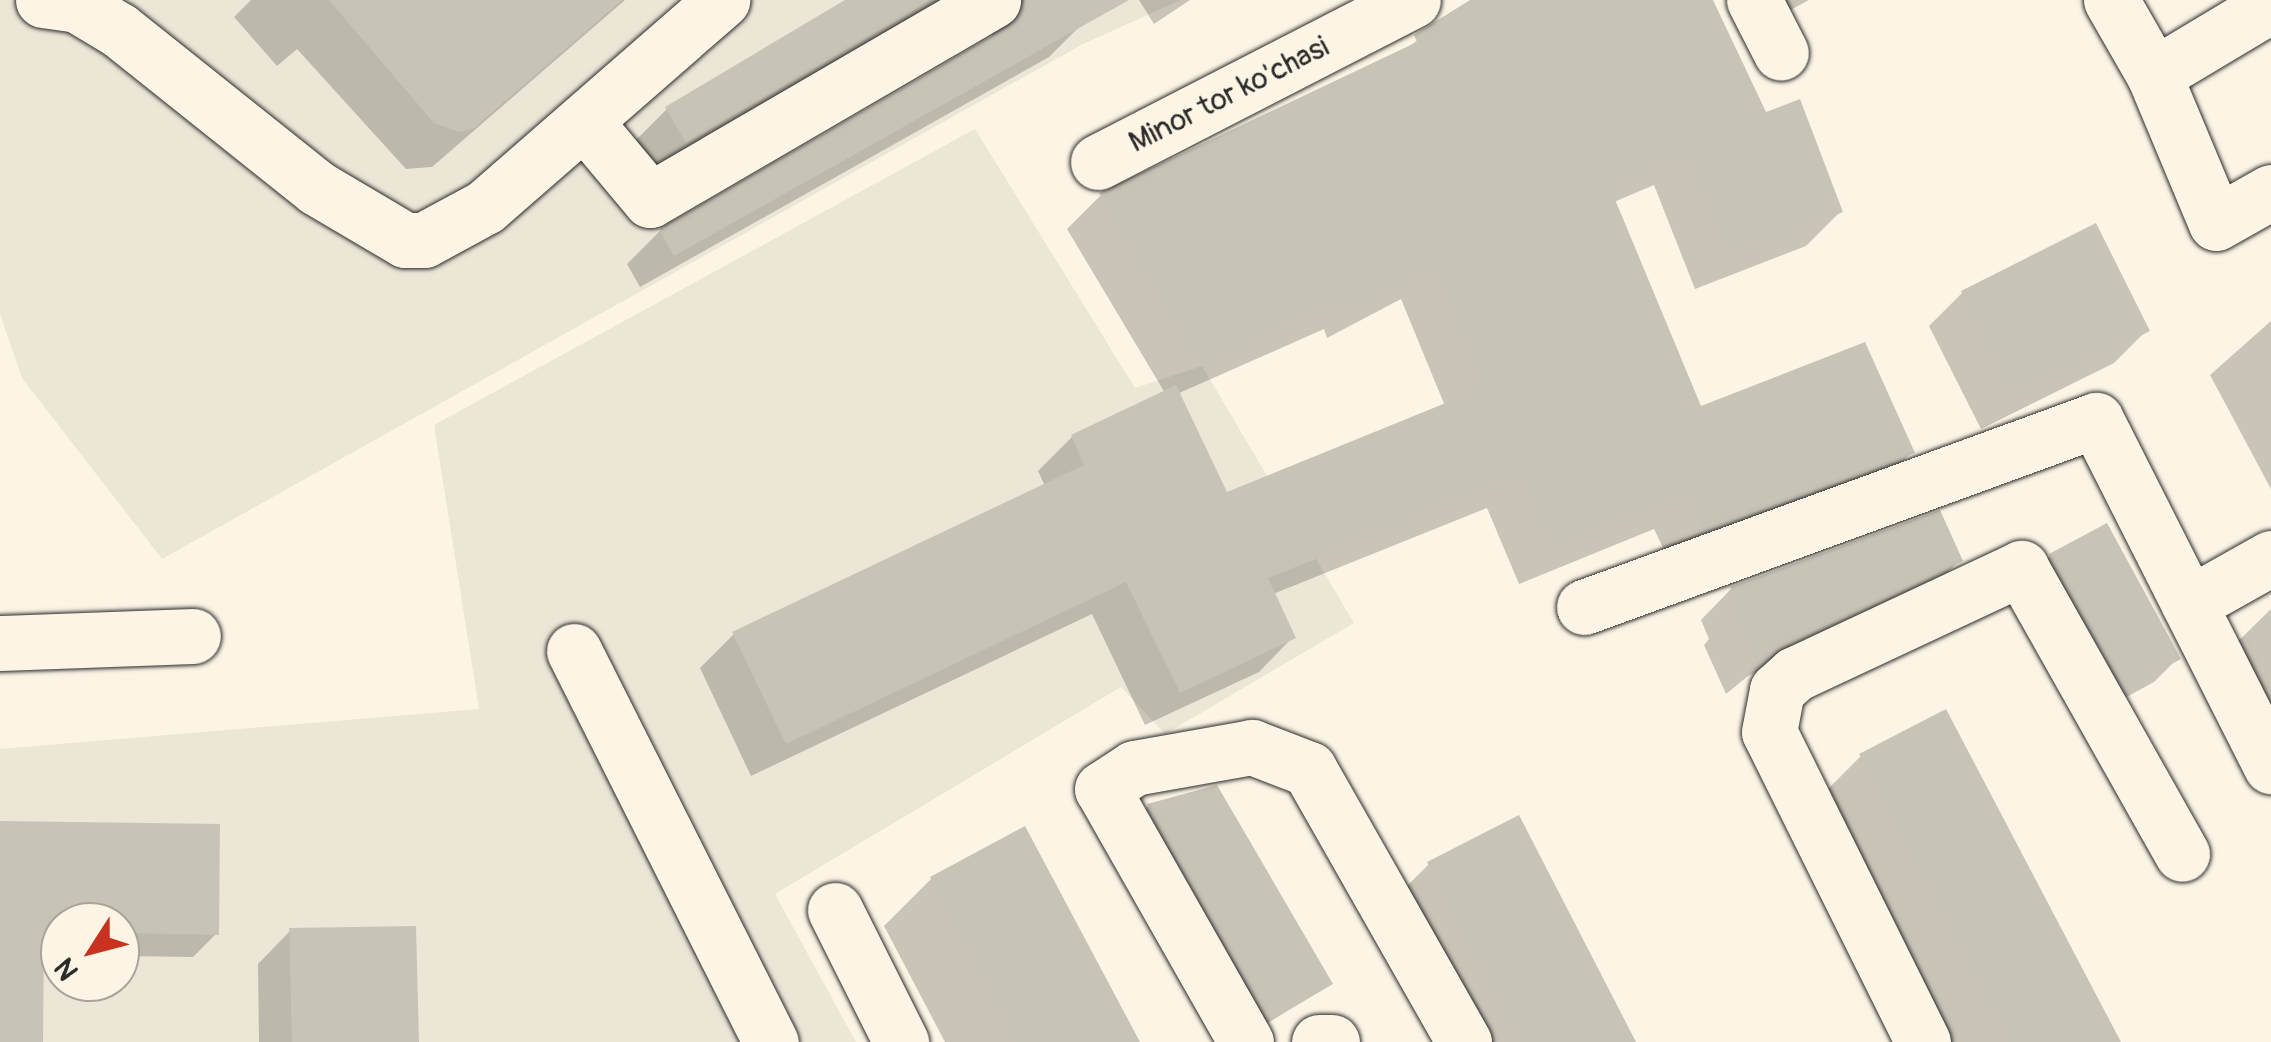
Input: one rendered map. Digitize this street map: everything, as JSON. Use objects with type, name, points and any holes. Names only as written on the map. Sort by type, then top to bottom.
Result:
[{"type":"street","points":[[0,2],[24,0]]},
{"type":"street","points":[[43,0],[77,5],[119,30],[317,188],[405,240],[424,240],[485,207],[722,0]]},
{"type":"street","points":[[584,121],[650,200],[992,0]]},
{"type":"street","name":"Minor tor ko'chasi","points":[[1098,162],[1413,0]]},
{"type":"street","points":[[1754,0],[1781,53]]},
{"type":"street","points":[[2112,0],[2154,76],[2216,223],[2271,192]]},
{"type":"street","points":[[2154,76],[2271,4]]},
{"type":"street","points":[[1584,607],[2096,420],[2271,766]]},
{"type":"street","points":[[2189,604],[2271,558]]},
{"type":"street","points":[[1924,1042],[1769,732],[1777,690],[1795,674],[2021,568],[2182,854]]},
{"type":"street","points":[[0,643],[193,636]]},
{"type":"street","points":[[574,651],[771,1042]]},
{"type":"street","points":[[1246,1042],[1102,789],[1134,768],[1252,748],[1309,769],[1464,1042]]},
{"type":"street","points":[[835,910],[901,1042]]},
{"type":"street","points":[[1319,1042],[1332,1042]]},
{"type":"shaded area","points":[[0,0],[1181,0],[1083,44],[162,559],[22,378],[0,314]]},
{"type":"shaded area","points":[[975,129],[1135,388],[1202,366],[1354,623],[1165,734],[1121,687],[775,894],[856,1042],[0,1042],[0,749],[479,709],[434,425]]},
{"type":"building","points":[[329,0],[622,0],[474,128],[459,132],[434,123]]},
{"type":"building","points":[[845,0],[931,0],[686,143],[665,107]]},
{"type":"building","points":[[1024,0],[1129,0],[674,256],[659,229],[1009,27]]},
{"type":"building","points":[[1470,0],[1713,0],[1766,112],[1800,99],[1843,212],[1730,257],[1688,152],[1609,185],[1701,406],[1865,342],[1915,453],[1704,530],[1688,496],[1553,552],[1522,476],[1268,578],[1296,638],[1180,693],[1126,582],[786,744],[732,632],[1084,465],[1071,435],[1176,385],[1227,492],[1485,387],[1435,267],[1362,306],[1358,297],[1202,366],[1099,193],[1417,42],[1414,35]]},
{"type":"building","points":[[2096,223],[2150,331],[2015,398],[1961,291]]},
{"type":"building","points":[[1940,510],[1963,561],[1782,646],[1758,665],[1733,612],[1740,609],[1730,587]]},
{"type":"building","points":[[2107,523],[2181,659],[2125,689],[2049,554]]},
{"type":"building","points":[[1946,709],[2121,1042],[2011,1042],[1859,754]]},
{"type":"building","points":[[1217,785],[1333,984],[1270,1021],[1147,804]]},
{"type":"building","points":[[1519,815],[1636,1042],[1520,1042],[1427,862]]},
{"type":"building","points":[[0,821],[220,824],[219,935],[140,933],[140,902],[40,902],[43,1042],[0,1042]]},
{"type":"building","points":[[1025,826],[1140,1042],[1018,1042],[930,877]]},
{"type":"building","points":[[416,926],[419,1042],[292,1042],[289,928]]}]
